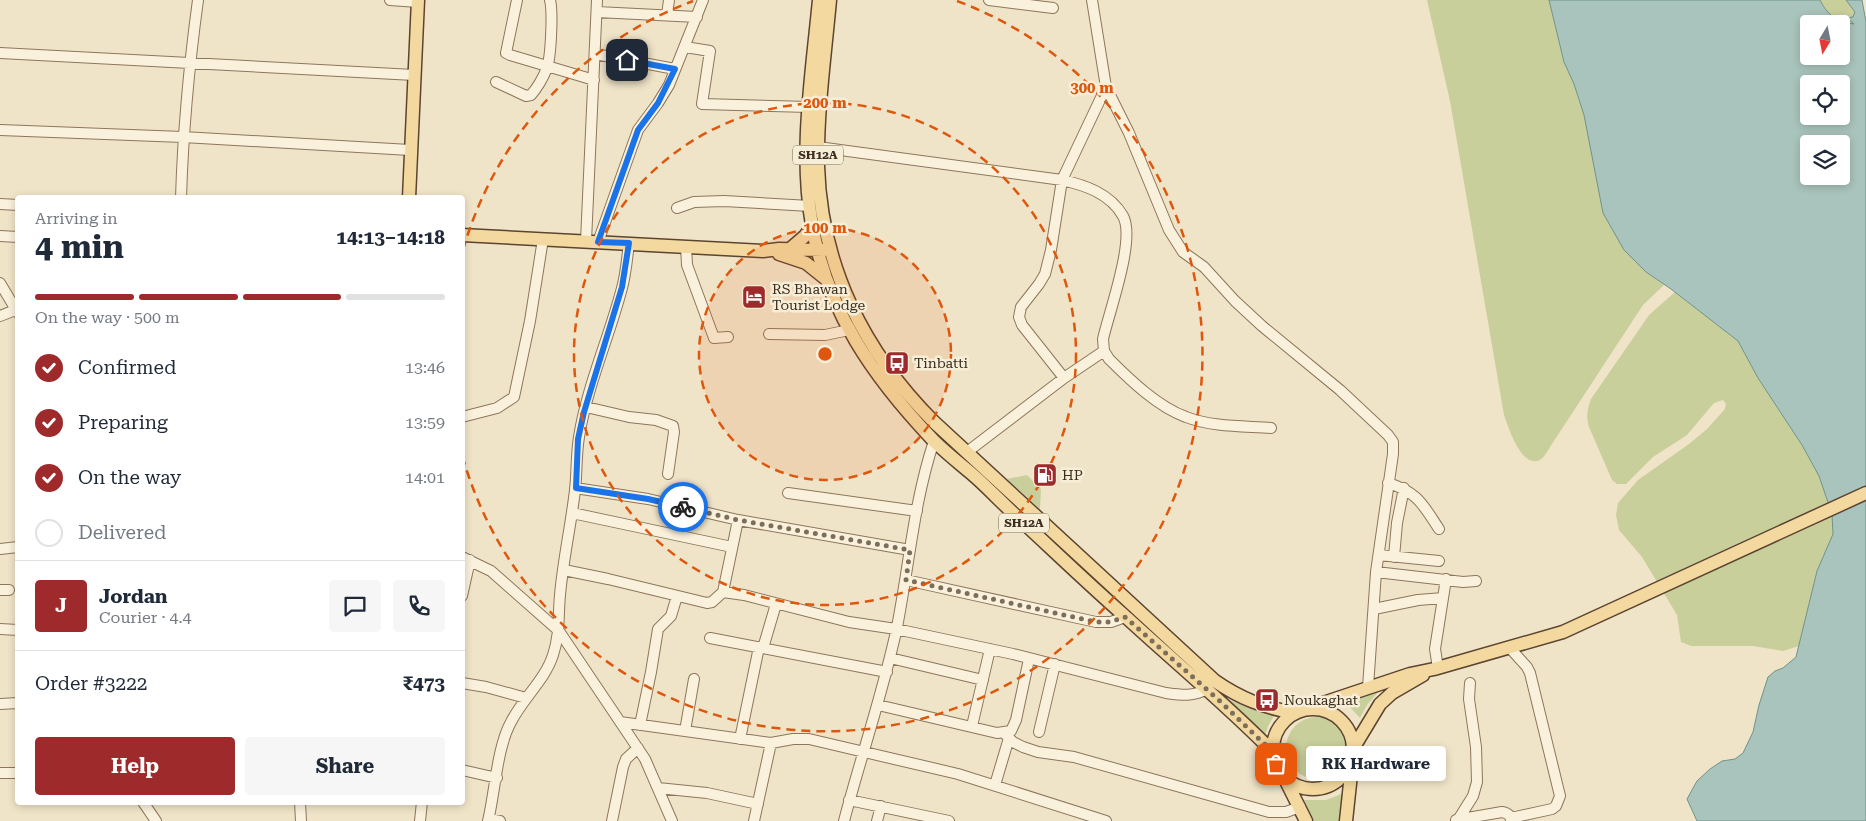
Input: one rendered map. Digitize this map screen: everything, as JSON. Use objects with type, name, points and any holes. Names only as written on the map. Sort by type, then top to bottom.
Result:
[{"type":"main road","name":"SH12A","points":[[830,0],[818,147],[827,281],[861,352],[883,383],[934,441],[1125,617],[1207,689],[1273,752],[1276,764],[1300,806],[1306,821]]},
{"type":"main road","points":[[409,195],[418,1]]},
{"type":"main road","name":"SH12A","points":[[817,4],[809,107],[807,164],[812,226],[850,306],[904,378],[942,420],[952,438],[1215,681],[1246,700],[1262,706],[1294,712],[1308,708],[1322,709],[1334,714],[1345,722],[1352,734],[1353,754],[1346,821]]},
{"type":"main road","points":[[785,252],[805,236],[812,226]]},
{"type":"main road","points":[[465,236],[592,241],[825,255]]},
{"type":"main road","points":[[785,252],[806,263],[827,281]]},
{"type":"main road","points":[[1308,708],[1410,674],[1547,638],[1589,621],[1866,493]]},
{"type":"main road","points":[[1282,775],[1293,784],[1307,789],[1322,788],[1335,783],[1346,773],[1353,754],[1380,704],[1392,693],[1436,668]]},
{"type":"main road","points":[[1273,752],[1274,737],[1282,723],[1294,712]]},
{"type":"street","points":[[181,195],[183,137],[189,63],[198,0]]},
{"type":"street","points":[[390,0],[418,1]]},
{"type":"street","points":[[517,0],[506,52],[510,55],[594,80]]},
{"type":"street","points":[[496,82],[521,95],[530,95],[536,89],[547,66],[552,18],[550,0]]},
{"type":"street","points":[[592,241],[597,0]]},
{"type":"street","points":[[666,15],[669,0]]},
{"type":"street","points":[[592,241],[638,130],[658,103],[675,69],[703,0]]},
{"type":"street","points":[[989,0],[1053,8]]},
{"type":"street","points":[[1092,0],[1106,87],[1129,133],[1169,230],[1177,244],[1184,252],[1204,267],[1226,293],[1262,326],[1340,390],[1388,435],[1394,446],[1376,572],[1368,687]]},
{"type":"street","points":[[597,12],[697,17]]},
{"type":"street","points":[[685,47],[710,51],[702,104],[809,107]]},
{"type":"street","points":[[0,53],[414,75]]},
{"type":"street","points":[[595,54],[675,69]]},
{"type":"street","points":[[1064,378],[1022,325],[1019,317],[1021,307],[1045,274],[1051,250],[1062,180],[1106,87]]},
{"type":"street","points":[[0,130],[183,137],[410,150]]},
{"type":"street","points":[[818,147],[1062,180],[1082,185],[1102,195],[1123,216],[1126,228],[1125,256],[1103,339],[1104,351],[1109,359],[1128,378],[1154,399],[1186,417],[1213,423],[1270,428]]},
{"type":"street","points":[[677,208],[694,202],[724,201],[810,206]]},
{"type":"street","points":[[0,204],[15,205]]},
{"type":"street","points":[[0,236],[15,238]]},
{"type":"street","points":[[465,416],[496,408],[514,397],[530,321],[543,239]]},
{"type":"street","points":[[500,821],[489,820],[503,741],[510,722],[542,677],[553,657],[559,631],[560,596],[576,488],[578,439],[622,287],[629,243]]},
{"type":"street","points":[[686,246],[687,265],[714,338],[728,337]]},
{"type":"street","points":[[0,283],[15,308]]},
{"type":"street","points":[[0,316],[15,312]]},
{"type":"street","points":[[769,334],[825,335],[849,330]]},
{"type":"street","points":[[967,452],[1064,378],[1104,351]]},
{"type":"street","points":[[586,407],[629,417],[656,420],[673,426],[674,432],[668,474]]},
{"type":"street","points":[[844,821],[887,672],[906,580],[917,511],[934,441]]},
{"type":"street","points":[[1388,483],[1404,488],[1418,498],[1439,529]]},
{"type":"street","points":[[576,488],[648,499],[738,520],[910,550]]},
{"type":"street","points":[[1394,557],[1397,523],[1404,488]]},
{"type":"street","points":[[788,493],[917,511]]},
{"type":"street","points":[[572,513],[732,547]]},
{"type":"street","points":[[564,570],[707,603],[712,602],[723,592],[738,520]]},
{"type":"street","points":[[0,549],[15,547]]},
{"type":"street","points":[[1379,556],[1439,561]]},
{"type":"street","points":[[466,558],[491,571],[559,631],[638,748],[672,821]]},
{"type":"street","points":[[1376,572],[1476,582]]},
{"type":"street","points":[[1436,668],[1435,649],[1446,579]]},
{"type":"street","points":[[906,580],[1096,622],[1110,622],[1125,617]]},
{"type":"street","points":[[723,592],[744,595],[849,622],[896,629],[990,649],[1166,693],[1195,695],[1207,689]]},
{"type":"street","points":[[640,725],[658,629],[671,616],[677,596]]},
{"type":"street","points":[[1374,609],[1443,598]]},
{"type":"street","points":[[740,739],[761,648],[776,604]]},
{"type":"street","points":[[0,629],[15,630]]},
{"type":"street","points":[[710,638],[887,672]]},
{"type":"street","points":[[1455,820],[1502,812],[1507,813],[1511,819],[1552,809],[1556,806],[1560,796],[1528,667],[1509,647]]},
{"type":"street","points":[[972,726],[990,649]]},
{"type":"street","points":[[890,658],[983,680]]},
{"type":"street","points":[[995,785],[1007,736],[1015,726],[1029,659]]},
{"type":"street","points":[[1039,732],[1055,664]]},
{"type":"street","points":[[685,731],[694,679]]},
{"type":"street","points":[[1455,820],[1473,796],[1477,782],[1478,769],[1469,699],[1470,683]]},
{"type":"street","points":[[465,684],[526,698]]},
{"type":"street","points":[[0,704],[15,703]]},
{"type":"street","points":[[878,705],[972,726],[1007,736],[1022,747],[1038,752],[1074,757],[1269,812],[1286,812],[1300,806]]},
{"type":"street","points":[[620,722],[771,743],[793,739],[809,739],[958,774],[1106,821]]},
{"type":"street","points":[[754,821],[771,743]]},
{"type":"street","points":[[612,821],[623,767],[626,759],[638,748]]},
{"type":"street","points":[[465,771],[497,778]]},
{"type":"street","points":[[0,773],[15,774]]},
{"type":"street","points":[[658,788],[707,793],[758,804]]},
{"type":"street","points":[[850,800],[932,819],[949,821]]},
{"type":"street","points":[[145,805],[156,821]]},
{"type":"street","points":[[300,805],[300,821]]},
{"type":"street","points":[[420,821],[422,805]]},
{"type":"street","points":[[877,821],[880,806]]},
{"type":"green space","points":[[1427,0],[1549,0],[1564,62],[1646,272],[1664,285],[1643,305],[1546,453],[1537,461],[1531,461],[1520,451],[1504,415],[1450,101]]},
{"type":"green space","points":[[1820,0],[1846,0],[1855,12],[1853,17],[1850,17],[1850,15],[1831,15]]},
{"type":"green space","points":[[1675,292],[1738,341],[1758,378],[1802,445],[1819,476],[1832,514],[1833,534],[1817,571],[1799,646],[1783,651],[1753,646],[1691,646],[1681,642],[1677,615],[1642,557],[1619,530],[1616,515],[1618,503],[1638,480],[1689,444],[1707,429],[1725,409],[1726,404],[1723,400],[1714,403],[1687,435],[1653,457],[1626,484],[1617,484],[1612,480],[1589,427],[1587,416],[1591,399],[1649,315]]},
{"type":"green space","points":[[1027,475],[1041,489],[1040,509],[1007,479]]},
{"type":"green space","points":[[1379,691],[1367,705],[1360,718],[1347,704]]},
{"type":"green space","points":[[1230,700],[1274,716],[1265,736]]},
{"type":"green space","points":[[1311,717],[1323,717],[1339,726],[1346,736],[1348,748],[1346,760],[1339,770],[1323,779],[1311,779],[1300,774],[1291,765],[1286,754],[1286,742],[1291,731],[1300,722]]},
{"type":"green space","points":[[1344,793],[1339,821],[1314,821],[1304,800],[1326,800]]},
{"type":"water","points":[[1549,0],[1820,0],[1830,15],[1800,15],[1800,65],[1850,65],[1850,23],[1854,24],[1850,21],[1850,18],[1853,17],[1855,12],[1846,0],[1862,0],[1866,22],[1866,821],[1697,821],[1687,799],[1697,781],[1710,769],[1722,761],[1735,759],[1743,753],[1753,732],[1768,677],[1796,657],[1817,571],[1833,534],[1832,514],[1819,476],[1802,445],[1758,378],[1738,341],[1646,272],[1624,250],[1603,213],[1584,115],[1574,84],[1564,62]]},
{"type":"way so far","points":[[683,507],[738,520],[910,550],[906,580],[1096,622],[1110,622],[1125,617],[1221,702],[1273,752],[1276,764]]},
{"type":"place","name":"RS Bhawan Tourist Lodge","points":[[754,297]]},
{"type":"place","name":"Tinbatti","points":[[897,363]]},
{"type":"place","name":"HP","points":[[1045,475]]},
{"type":"place","name":"Noukaghat","points":[[1267,700]]},
{"type":"place","name":"RK Hardware","points":[[1276,764]]},
{"type":"route","points":[[627,60],[675,69],[669,85],[638,130],[598,242],[629,243],[622,287],[601,353],[578,439],[576,488],[648,499],[683,507]]}]
